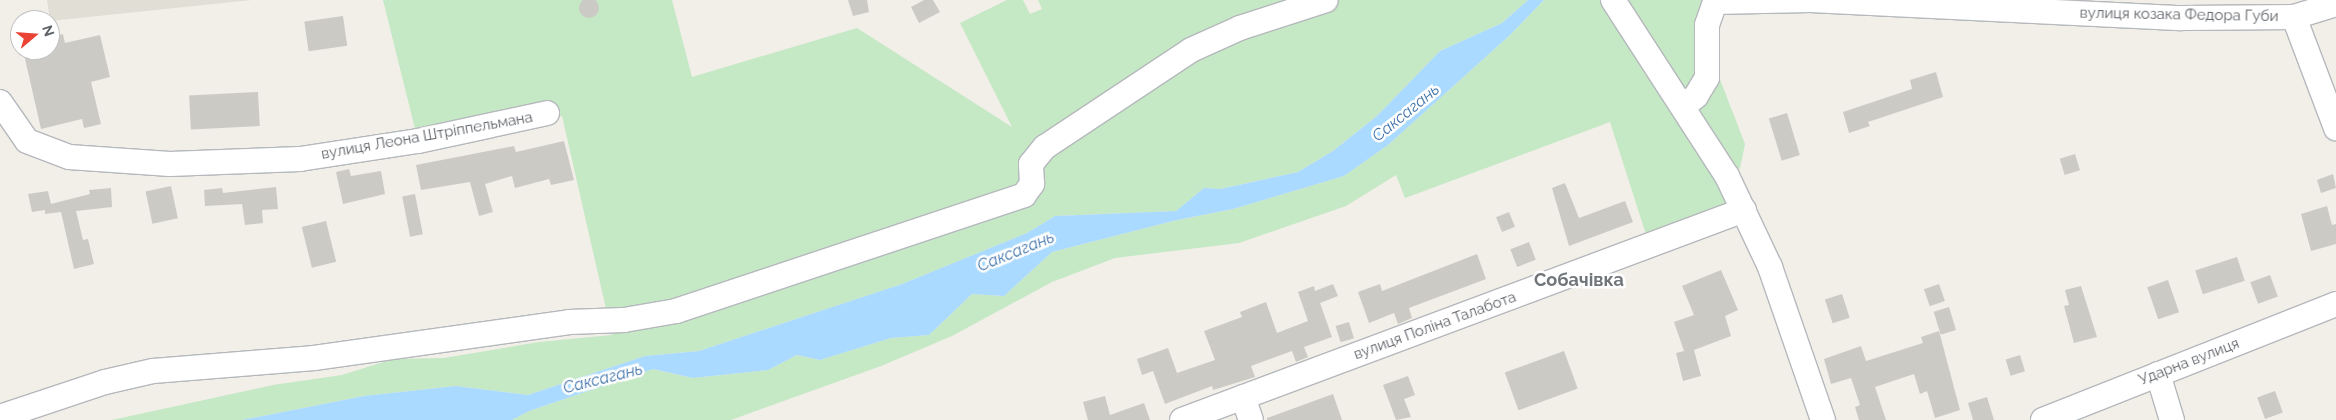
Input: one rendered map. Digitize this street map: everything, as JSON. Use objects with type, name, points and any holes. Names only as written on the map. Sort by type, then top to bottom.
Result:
[{"type":"street","points":[[0,417],[96,385],[153,370],[314,358],[569,322],[624,320],[676,311],[1024,195],[1032,184],[1031,164],[1045,147],[1191,50],[1240,28],[1326,0]]},
{"type":"street","points":[[1613,0],[1684,106],[1727,176],[1744,210],[1789,317],[1823,420]]},
{"type":"street","name":"вулиця козака Федора Губи","points":[[1684,106],[1696,96],[1707,78],[1707,25],[1714,2],[1810,0],[2182,18],[2294,18],[2336,4]]},
{"type":"street","points":[[2294,18],[2335,119]]},
{"type":"street","name":"вулиця Леона Штріппельмана","points":[[0,102],[27,141],[69,157],[170,164],[300,159],[418,141],[547,113]]},
{"type":"street","name":"вулиця Поліна Талабота","points":[[1182,420],[1744,210]]},
{"type":"street","name":"Ударна вулиця","points":[[2054,418],[2158,374],[2336,304]]},
{"type":"street","points":[[2158,374],[2172,420]]},
{"type":"street","points":[[1243,397],[1251,420]]},
{"type":"shaded area","points":[[47,0],[252,0],[60,20],[60,10],[48,10]]},
{"type":"green space","points":[[383,0],[672,0],[692,77],[857,28],[1012,127],[960,23],[1007,0],[1023,0],[1030,14],[1042,9],[1038,0],[1528,0],[1502,23],[1440,51],[1377,116],[1333,151],[1298,172],[1220,189],[1204,188],[1176,211],[1055,216],[1027,233],[902,284],[699,351],[645,356],[528,395],[456,386],[364,396],[242,420],[112,420],[273,385],[342,375],[393,359],[444,358],[539,342],[612,335],[562,116],[418,141]]},
{"type":"green space","points":[[1544,0],[1810,0],[1714,2],[1709,51],[1745,144],[1740,168],[1727,176],[1744,210],[1650,247],[1610,122],[1405,198],[1396,175],[1346,206],[1239,243],[1115,258],[1052,282],[952,336],[881,366],[731,420],[512,420],[529,411],[653,369],[693,378],[768,370],[797,355],[820,360],[891,338],[929,335],[972,294],[1004,296],[1052,252],[1177,220],[1233,209],[1344,176],[1388,145],[1510,35]]},
{"type":"water","name":"Саксагань","points":[[1528,0],[1544,0],[1510,35],[1388,145],[1344,176],[1233,209],[1177,220],[1052,252],[1004,296],[972,294],[929,335],[891,338],[820,360],[797,355],[768,370],[693,378],[653,369],[529,411],[512,420],[242,420],[364,396],[456,386],[528,395],[645,356],[699,351],[902,284],[1027,233],[1055,216],[1176,211],[1204,188],[1220,189],[1298,172],[1333,151],[1377,116],[1440,51],[1502,23]]},
{"type":"building","points":[[589,-2],[596,1],[599,8],[596,15],[589,18],[582,15],[579,8],[582,1]]},
{"type":"building","points":[[848,0],[867,0],[869,12],[853,16]]},
{"type":"building","points":[[924,0],[933,0],[940,12],[919,23],[911,7]]},
{"type":"building","points":[[343,16],[347,46],[309,51],[304,21]]},
{"type":"building","points":[[63,34],[65,43],[100,35],[110,77],[91,82],[101,124],[84,128],[82,119],[41,129],[25,60],[60,60],[60,35]]},
{"type":"building","points":[[1936,72],[1943,97],[1868,122],[1870,126],[1849,133],[1843,112],[1912,89],[1910,80]]},
{"type":"building","points":[[258,92],[260,126],[191,130],[189,96]]},
{"type":"building","points":[[1787,113],[1800,155],[1782,161],[1769,119]]},
{"type":"building","points":[[564,141],[574,180],[551,185],[549,179],[515,188],[512,176],[485,184],[493,212],[479,216],[470,182],[421,190],[416,165],[514,146],[516,152]]},
{"type":"building","points":[[2075,154],[2080,170],[2065,175],[2060,159]]},
{"type":"building","points":[[349,169],[351,176],[381,171],[385,194],[343,204],[336,172]]},
{"type":"building","points":[[2333,174],[2336,188],[2321,193],[2317,180]]},
{"type":"building","points":[[1565,183],[1579,218],[1625,201],[1633,222],[1569,246],[1552,188]]},
{"type":"building","points":[[171,186],[178,218],[152,224],[146,191]]},
{"type":"building","points":[[276,187],[278,209],[262,210],[263,223],[245,225],[242,204],[205,206],[204,190],[222,188],[223,193]]},
{"type":"building","points":[[111,188],[112,207],[76,211],[83,240],[88,239],[94,264],[74,269],[61,212],[45,214],[45,210],[32,212],[28,194],[48,191],[51,204],[90,194],[89,190]]},
{"type":"building","points":[[415,194],[423,234],[410,237],[402,196]]},
{"type":"building","points":[[2327,206],[2332,225],[2336,224],[2336,244],[2311,251],[2301,214]]},
{"type":"building","points":[[1509,212],[1515,227],[1502,232],[1496,217]]},
{"type":"building","points":[[326,221],[336,262],[312,268],[302,227]]},
{"type":"building","points":[[1529,242],[1536,260],[1517,267],[1510,249]]},
{"type":"building","points":[[1477,254],[1486,279],[1409,308],[1412,318],[1398,324],[1394,313],[1369,323],[1358,292],[1380,284],[1382,291]]},
{"type":"building","points":[[2237,257],[2245,281],[2203,294],[2195,271]]},
{"type":"building","points":[[1721,270],[1738,310],[1725,316],[1731,336],[1694,350],[1701,376],[1683,381],[1676,353],[1684,351],[1674,322],[1694,315],[1682,286]]},
{"type":"building","points":[[2270,275],[2278,297],[2258,304],[2250,282]]},
{"type":"building","points":[[2168,280],[2179,312],[2158,319],[2147,287]]},
{"type":"building","points":[[1333,284],[1338,296],[1320,303],[1332,337],[1304,347],[1308,357],[1296,362],[1292,351],[1251,366],[1255,377],[1213,390],[1212,386],[1165,404],[1153,371],[1142,375],[1137,359],[1168,348],[1177,373],[1215,360],[1204,331],[1242,317],[1240,312],[1266,302],[1277,333],[1308,321],[1298,292],[1314,286],[1315,291]]},
{"type":"building","points":[[1939,284],[1945,301],[1930,306],[1924,289]]},
{"type":"building","points":[[2081,286],[2097,337],[2074,343],[2064,306],[2069,305],[2065,290]]},
{"type":"building","points":[[1842,294],[1850,318],[1833,323],[1825,300]]},
{"type":"building","points":[[1949,307],[1956,330],[1941,335],[1934,312]]},
{"type":"building","points":[[1349,322],[1354,338],[1341,342],[1336,326]]},
{"type":"building","points":[[1939,331],[1960,410],[1935,418],[1927,391],[1920,394],[1914,374],[1875,387],[1886,420],[1859,420],[1855,407],[1860,405],[1851,378],[1831,384],[1824,359],[1861,346],[1866,361],[1923,343],[1921,337]]},
{"type":"building","points":[[1564,351],[1578,389],[1518,410],[1505,373]]},
{"type":"building","points":[[2020,355],[2025,371],[2011,376],[2006,359]]},
{"type":"building","points":[[1408,376],[1415,395],[1404,399],[1411,417],[1396,420],[1383,385]]},
{"type":"building","points":[[2275,391],[2283,413],[2265,419],[2257,397]]},
{"type":"building","points":[[1333,394],[1342,420],[1267,420],[1267,418]]},
{"type":"building","points":[[1105,396],[1110,415],[1144,403],[1150,420],[1088,420],[1083,402]]},
{"type":"building","points":[[1987,397],[1994,420],[1973,420],[1968,403]]},
{"type":"district","name":"Собачівка","points":[[1579,280]]}]
